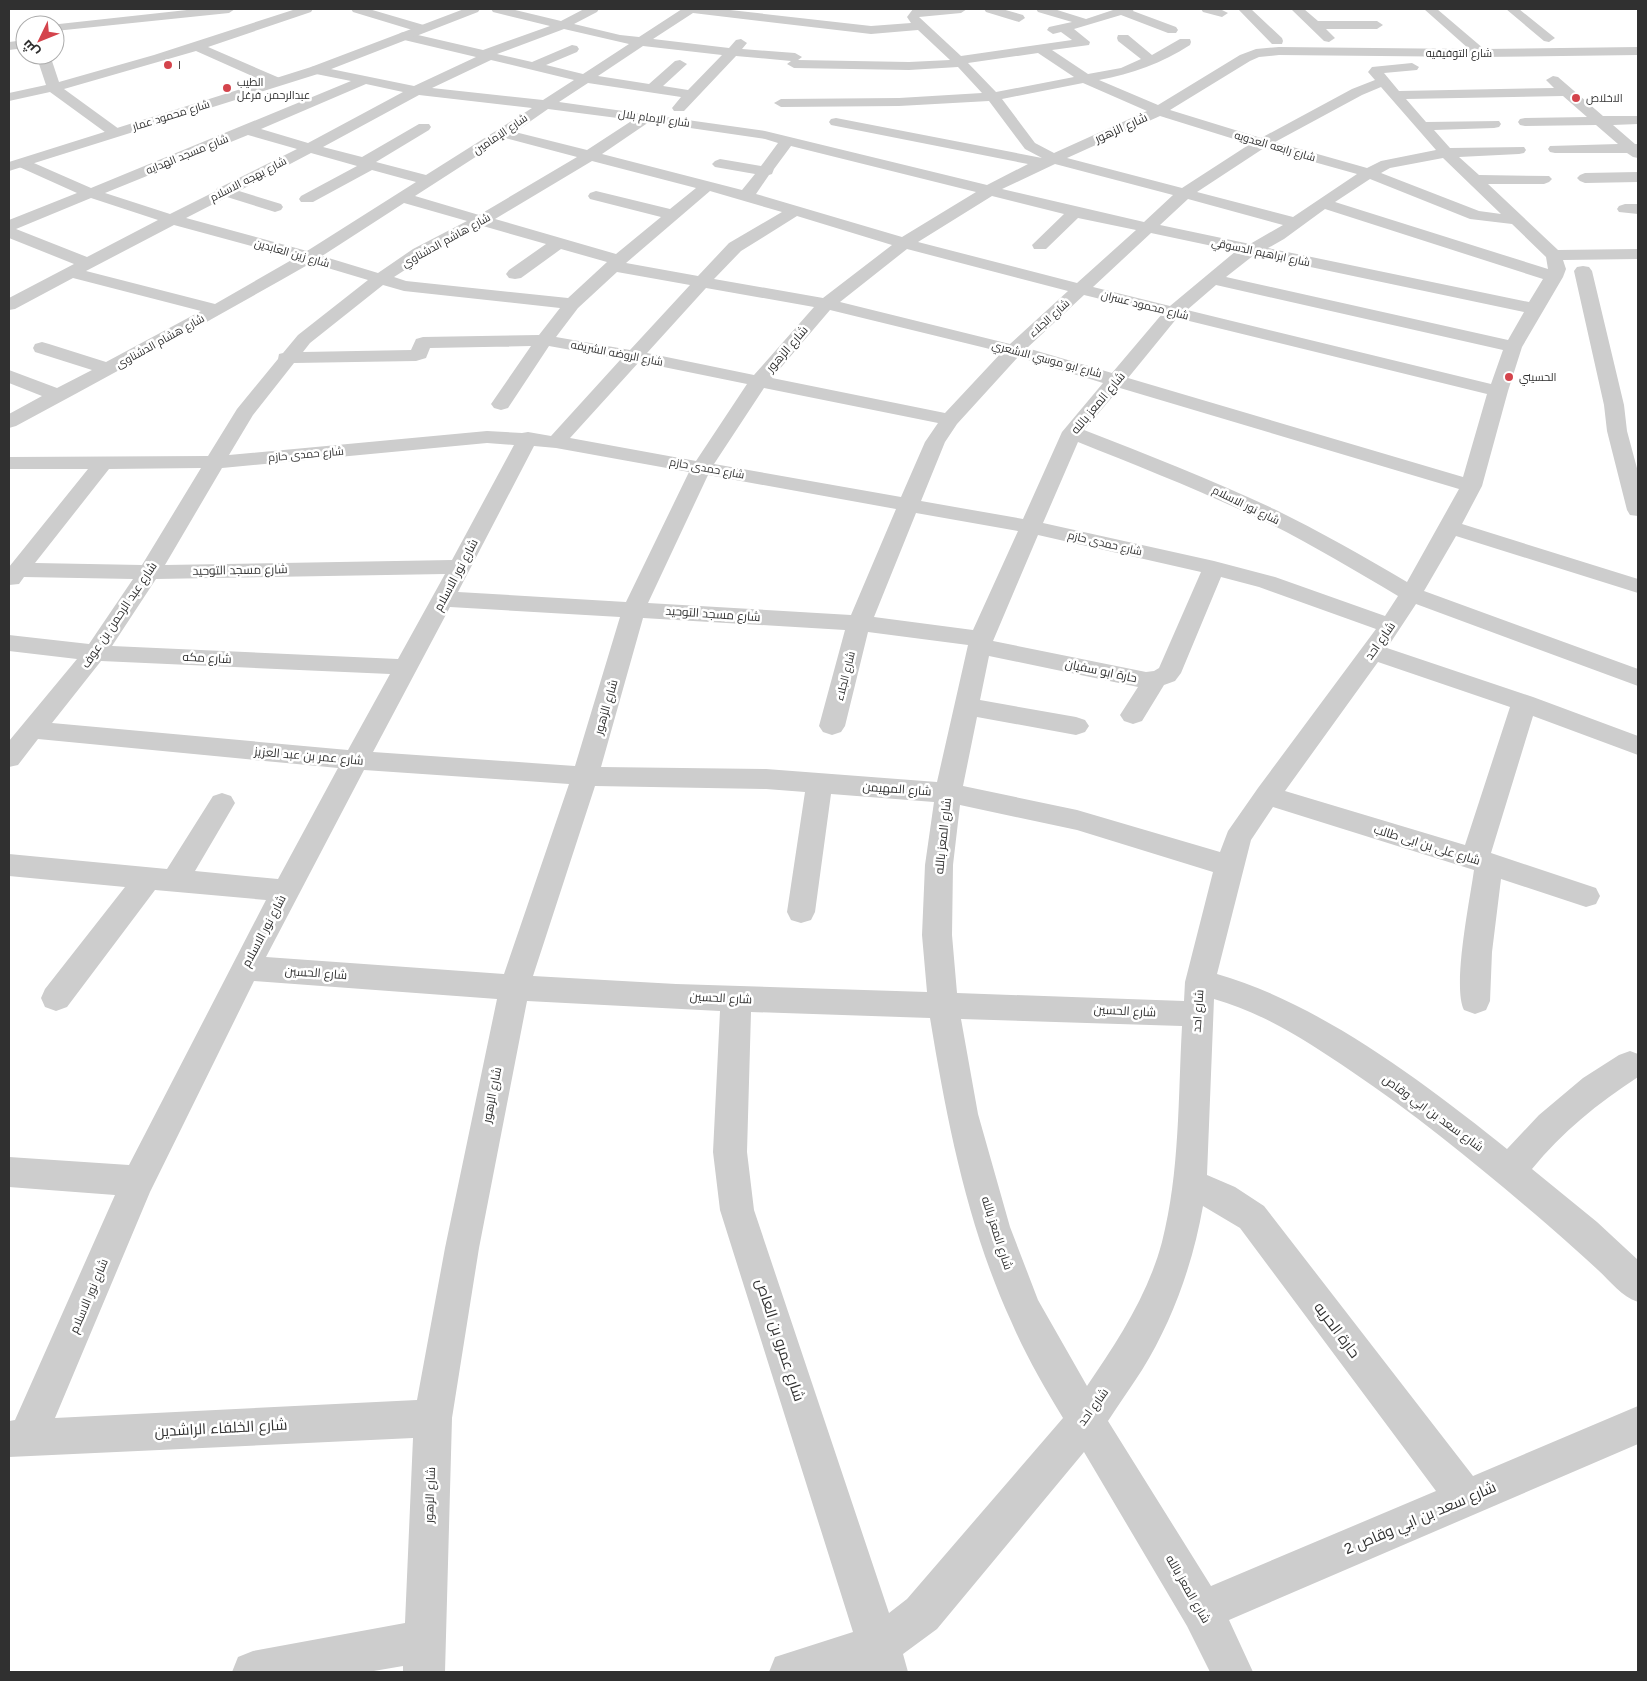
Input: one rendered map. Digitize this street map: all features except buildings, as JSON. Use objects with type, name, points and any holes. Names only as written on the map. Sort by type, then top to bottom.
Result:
[{"type":"street","points":[[65,26],[191,11],[230,9]]},
{"type":"street","points":[[9,97],[54,88],[198,47],[307,9]]},
{"type":"street","points":[[357,9],[423,28]]},
{"type":"street","name":"شارع محمود عمار","points":[[15,165],[114,132],[316,70],[474,9]]},
{"type":"street","points":[[498,9],[597,34],[641,42],[730,52],[792,65],[902,66],[959,62],[1084,42],[1063,28]]},
{"type":"street","name":"شارع بهجه الاسلام","points":[[9,305],[308,148],[414,90],[486,56],[563,25],[592,9]]},
{"type":"street","points":[[691,9],[813,23],[855,32],[922,26]]},
{"type":"street","name":"شارع الإمامين","points":[[309,257],[403,198],[691,9]]},
{"type":"street","points":[[666,120],[693,95],[730,52],[780,9]]},
{"type":"street","points":[[960,9],[933,13],[917,11],[913,16],[993,97],[1030,146],[1049,161]]},
{"type":"street","points":[[990,9],[1019,18]]},
{"type":"street","points":[[1042,9],[1086,23]]},
{"type":"street","points":[[1208,9],[1222,13]]},
{"type":"street","points":[[1244,9],[1278,46]]},
{"type":"street","points":[[1297,9],[1332,40]]},
{"type":"street","points":[[1430,9],[1481,54]]},
{"type":"street","points":[[1512,9],[1549,38]]},
{"type":"street","points":[[1036,33],[1086,23],[1125,10],[1172,30]]},
{"type":"street","points":[[1315,25],[1381,28],[1366,14]]},
{"type":"street","points":[[766,135],[781,103],[792,65],[813,23]]},
{"type":"street","points":[[597,34],[611,26]]},
{"type":"street","points":[[405,36],[584,78],[693,95]]},
{"type":"street","points":[[1123,38],[1150,60]]},
{"type":"street","points":[[781,103],[899,102],[993,97],[1125,71],[1185,42]]},
{"type":"street","name":"شارع التوفيقيه","points":[[1278,46],[1481,54],[1638,51]]},
{"type":"street","name":"شارع الزهور","points":[[424,1657],[433,1418],[462,1248],[514,988],[585,776],[634,609],[702,467],[758,382],[826,304],[904,243],[1010,178],[1160,111],[1245,58],[1278,46]]},
{"type":"street","points":[[198,47],[277,82]]},
{"type":"street","points":[[533,66],[572,49]]},
{"type":"street","name":"شارع رابعه العدويه","points":[[1041,49],[1087,80],[1160,111],[1262,143],[1369,172],[1476,216],[1518,220]]},
{"type":"street","points":[[1522,53],[1636,150]]},
{"type":"street","name":"شارع التوفيقيه","points":[[1459,66],[1538,67],[1638,62]]},
{"type":"street","points":[[652,89],[680,64]]},
{"type":"street","points":[[46,65],[54,88],[65,98],[114,132]]},
{"type":"street","name":"شارع التوفيقيه","points":[[1389,89],[1375,72],[1377,70],[1421,67]]},
{"type":"street","name":"شارع الإمام بلال","points":[[316,70],[414,90],[546,104],[766,135],[987,191]]},
{"type":"street","name":"شارع مسجد الهدايه","points":[[9,226],[365,80]]},
{"type":"street","points":[[1462,80],[1475,94]]},
{"type":"street","points":[[1389,89],[1475,94],[1566,92]]},
{"type":"street","points":[[1389,89],[1446,153],[1518,220],[1555,267]]},
{"type":"street","name":"شارع الجلاء","points":[[832,726],[860,623],[935,442],[950,420],[1014,350],[1184,194],[1262,143],[1357,92],[1389,89]]},
{"type":"street","points":[[46,104],[65,98]]},
{"type":"street","name":"شارع هاشم الدشناوي","points":[[216,462],[244,413],[286,358],[304,339],[380,279],[420,253],[482,220],[591,155],[646,118]]},
{"type":"street","points":[[1524,122],[1638,120]]},
{"type":"street","points":[[836,122],[1049,161],[1295,223]]},
{"type":"street","points":[[1421,126],[1494,124]]},
{"type":"street","points":[[307,199],[424,128]]},
{"type":"street","points":[[247,130],[429,181]]},
{"type":"street","name":"شارع محمود عسران","points":[[503,133],[746,196],[904,243],[1173,312],[1332,335],[1498,391]]},
{"type":"street","points":[[746,196],[787,141]]},
{"type":"street","points":[[1555,149],[1636,150]]},
{"type":"street","name":"شارع المعز بالله","points":[[1232,1672],[1202,1611],[1086,1420],[1024,1310],[993,1227],[962,1114],[943,1006],[938,935],[938,874],[948,793],[980,642],[1072,432],[1173,312],[1243,254],[1278,236],[1323,202],[1369,172],[1386,164],[1446,153],[1519,150]]},
{"type":"street","points":[[720,164],[766,171]]},
{"type":"street","name":"شارع زين العابدين","points":[[15,165],[90,193],[170,219],[309,257],[380,279],[421,289],[572,304]]},
{"type":"street","points":[[1585,178],[1638,177]]},
{"type":"street","points":[[1474,180],[1544,179]]},
{"type":"street","points":[[501,404],[544,340],[572,304],[707,186]]},
{"type":"street","name":"شارع ابراهيم الدسوقي","points":[[987,191],[1145,228],[1536,309]]},
{"type":"street","points":[[223,192],[275,207]]},
{"type":"street","points":[[596,196],[674,215]]},
{"type":"street","name":"شارع ابو موسي الاشعري","points":[[403,198],[558,243],[617,263],[826,304],[1014,350],[1118,379],[1471,486]]},
{"type":"street","points":[[1323,202],[1555,267],[1590,271],[1617,431],[1638,510]]},
{"type":"street","points":[[556,442],[735,247],[794,211]]},
{"type":"street","points":[[1040,245],[1075,212]]},
{"type":"street","points":[[9,232],[86,263]]},
{"type":"street","points":[[515,274],[558,243]]},
{"type":"street","points":[[1555,267],[1638,254]]},
{"type":"street","name":"شارع هشام الدشناوى","points":[[9,422],[108,370],[309,257]]},
{"type":"street","name":"شارع احد","points":[[790,1672],[883,1659],[1086,1420],[1130,1355],[1159,1300],[1179,1243],[1190,1186],[1200,982],[1229,866],[1238,838],[1267,795],[1391,626],[1412,594],[1450,527],[1471,486],[1498,391],[1513,347],[1536,309],[1555,267]]},
{"type":"street","points":[[70,272],[217,310]]},
{"type":"street","points":[[1212,279],[1513,347]]},
{"type":"street","points":[[1332,335],[1350,310]]},
{"type":"street","name":"شارع الروضه الشريفه","points":[[286,358],[416,355],[419,354],[423,343],[544,340],[635,356],[950,420]]},
{"type":"street","points":[[42,348],[108,370]]},
{"type":"street","points":[[9,376],[59,396]]},
{"type":"street","name":"شارع نور الاسلام","points":[[1072,432],[1201,484],[1267,514],[1334,549],[1412,594],[1638,678]]},
{"type":"street","name":"شارع حمدى حازم","points":[[9,463],[216,462],[487,437],[528,438],[702,467],[1031,527],[1214,568],[1267,582],[1391,626]]},
{"type":"street","name":"شارع نور الاسلام","points":[[18,1438],[139,1182],[245,968],[355,760],[444,599],[528,438]]},
{"type":"street","points":[[14,576],[104,462]]},
{"type":"street","name":"شارع عبد الرحمن بن عوف","points":[[9,758],[95,653],[150,572],[216,462]]},
{"type":"street","points":[[1450,527],[1638,586]]},
{"type":"street","name":"شارع مسجد التوحيد","points":[[14,576],[461,567]]},
{"type":"street","name":"حارة ابو سفيان","points":[[980,642],[1146,680],[1155,680],[1164,677],[1168,673],[1214,568]]},
{"type":"street","name":"شارع مسجد التوحيد","points":[[444,599],[860,623],[980,642]]},
{"type":"street","name":"شارع مكه","points":[[9,643],[95,653],[406,667]]},
{"type":"street","points":[[1373,652],[1524,703],[1638,746]]},
{"type":"street","points":[[1133,715],[1155,680]]},
{"type":"street","points":[[1475,1001],[1482,862],[1524,703]]},
{"type":"street","points":[[966,706],[1076,726]]},
{"type":"street","name":"شارع عمر بن عبد العزيز","points":[[33,730],[355,760],[585,776]]},
{"type":"street","name":"شارع المهيمن","points":[[585,776],[766,780],[948,793],[1077,820],[1229,866]]},
{"type":"street","points":[[801,912],[819,784]]},
{"type":"street","name":"شارع على بن ابى طالب","points":[[1267,795],[1586,896]]},
{"type":"street","points":[[56,998],[162,879],[222,803]]},
{"type":"street","points":[[9,864],[286,891]]},
{"type":"street","name":"شارع الحسين","points":[[245,968],[514,988],[736,999],[1071,1008],[1197,1014]]},
{"type":"street","name":"شارع سعد بن ابي وقاص","points":[[1200,982],[1256,1000],[1289,1015],[1322,1034],[1438,1114],[1510,1171],[1611,1256],[1638,1285]]},
{"type":"street","name":"شارع عمرو بن العاص","points":[[736,999],[730,1152],[737,1210],[883,1659]]},
{"type":"street","points":[[1510,1171],[1536,1139],[1565,1111],[1596,1086],[1630,1065]]},
{"type":"street","points":[[9,1172],[139,1182]]},
{"type":"street","name":"حارة الحريه","points":[[1190,1186],[1212,1192],[1233,1202],[1252,1217],[1466,1499]]},
{"type":"street","name":"شارع الخلفاء الراشدين","points":[[18,1438],[433,1418]]},
{"type":"street","name":"شارع سعد بن ابي وقاص 2","points":[[1202,1611],[1638,1425]]},
{"type":"street","points":[[253,1672],[424,1657]]},
{"type":"place","name":"ا","points":[[168,65]]},
{"type":"place","name":"الطيب عبدالرحمن فرغل","points":[[227,88]]},
{"type":"place","name":"الاخلاص","points":[[1576,98]]},
{"type":"place","name":"الحسيني","points":[[1509,377]]}]
